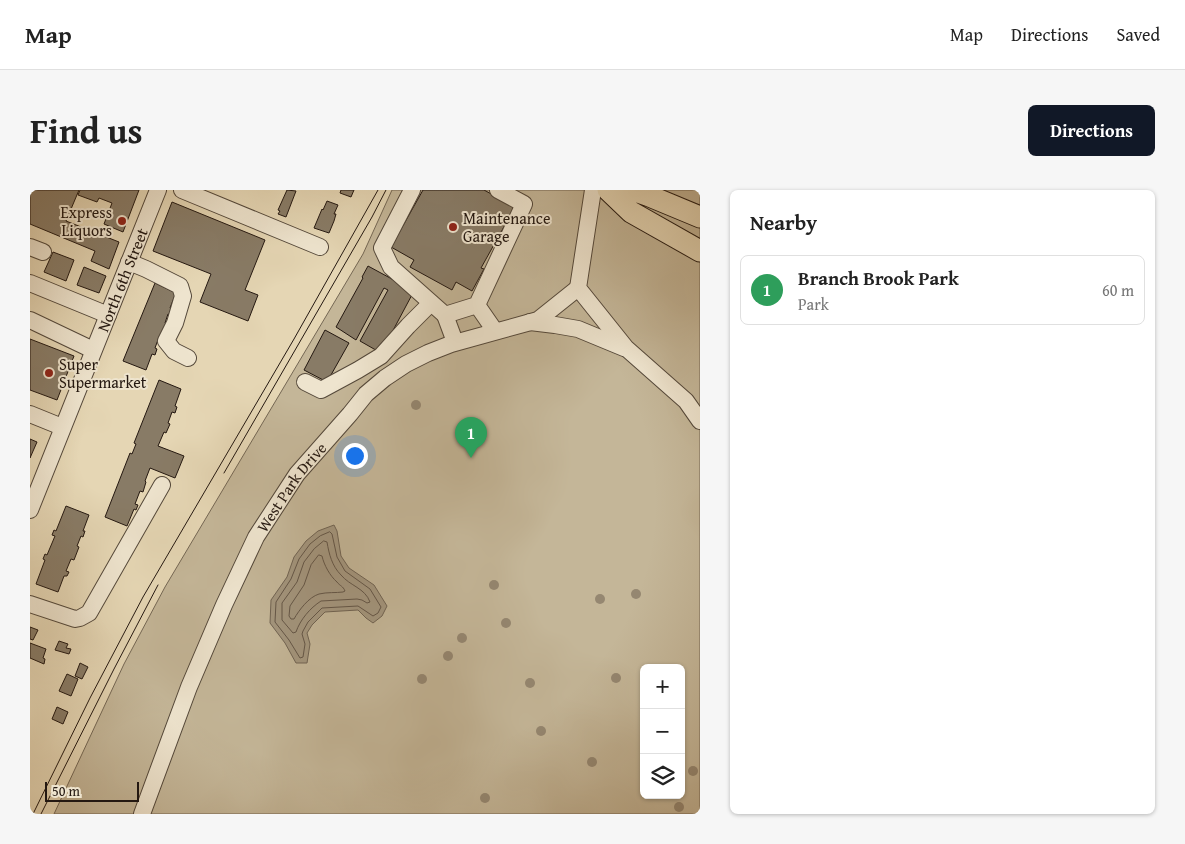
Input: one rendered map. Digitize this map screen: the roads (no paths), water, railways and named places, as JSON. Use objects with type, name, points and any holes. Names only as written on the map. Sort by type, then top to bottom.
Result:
[{"type":"main road","points":[[608,190],[631,212],[700,251]]},
{"type":"main road","points":[[632,190],[700,217]]},
{"type":"street","name":"North 6th Street","points":[[30,510],[158,190]]},
{"type":"street","points":[[182,190],[320,247]]},
{"type":"street","points":[[412,190],[382,248],[391,267],[445,315],[455,342]]},
{"type":"street","points":[[445,315],[477,304],[524,204],[498,190]]},
{"type":"street","points":[[593,190],[578,288],[626,348],[686,401],[700,421]]},
{"type":"street","points":[[129,262],[180,286],[183,296],[175,323],[166,342],[174,351],[188,358]]},
{"type":"street","points":[[30,283],[108,315]]},
{"type":"street","name":"West Park Drive","points":[[142,814],[189,687],[224,605],[256,537],[298,474],[366,394],[406,364],[455,342],[538,320],[578,288]]},
{"type":"street","points":[[305,382],[321,390],[381,356],[431,303]]},
{"type":"street","points":[[477,304],[495,332]]},
{"type":"street","points":[[30,320],[94,350]]},
{"type":"street","points":[[530,322],[578,329],[626,348]]},
{"type":"street","points":[[30,414],[62,427]]},
{"type":"street","points":[[30,604],[70,618],[80,618],[89,613],[162,485]]},
{"type":"water","points":[[334,525],[337,531],[341,556],[349,568],[374,585],[387,606],[382,616],[373,623],[358,610],[325,612],[307,633],[310,644],[307,663],[296,663],[285,643],[270,623],[271,600],[287,577],[294,557],[306,541],[318,531]]},
{"type":"tram line","points":[[33,814],[90,698],[143,597],[294,339],[378,190]]},
{"type":"tram line","points":[[224,473],[386,190]]},
{"type":"tram line","points":[[41,814],[158,585]]},
{"type":"place","name":"Express Liquors","points":[[122,221]]},
{"type":"place","name":"Maintenance Garage","points":[[453,227]]},
{"type":"place","name":"Super Supermarket","points":[[49,373]]},
{"type":"place","name":"Branch Brook Park","points":[[471,458]]}]
